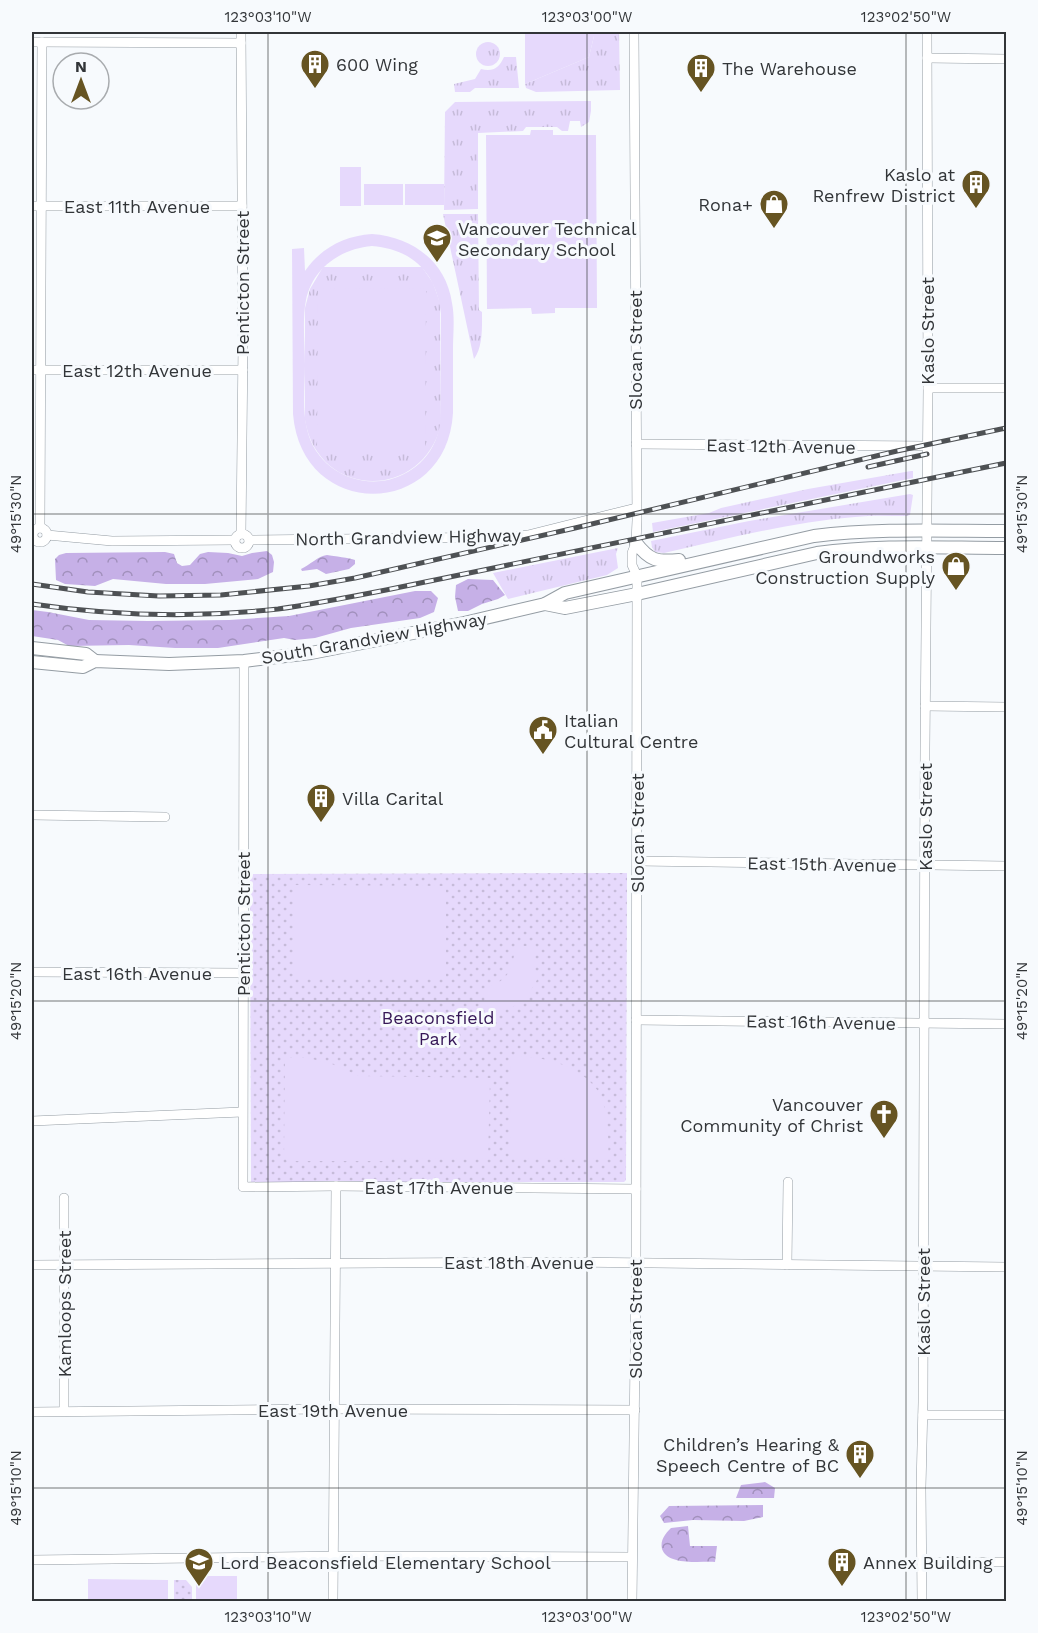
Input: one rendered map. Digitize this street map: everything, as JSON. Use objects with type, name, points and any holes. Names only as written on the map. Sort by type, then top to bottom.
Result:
[{"type":"main road","name":"South Grandview Highway","points":[[32,662],[83,667],[95,661],[169,664],[244,661],[311,653],[464,623],[545,604],[565,593],[814,536],[846,532],[1006,531]]},
{"type":"main road","points":[[636,543],[645,554],[657,560],[711,558]]},
{"type":"main road","name":"South Grandview Highway","points":[[545,604],[565,609],[817,553],[868,547],[1006,549]]},
{"type":"main road","name":"South Grandview Highway","points":[[32,648],[86,654],[95,661]]},
{"type":"street","name":"Penticton Street","points":[[241,32],[242,538]]},
{"type":"street","name":"Slocan Street","points":[[632,1602],[637,861],[637,576],[632,565],[632,553],[636,543],[634,32]]},
{"type":"street","name":"Kaslo Street","points":[[922,1602],[928,388],[927,32]]},
{"type":"street","points":[[40,528],[36,370],[37,42],[241,43]]},
{"type":"street","points":[[927,58],[1006,59]]},
{"type":"street","name":"East 11th Avenue","points":[[36,206],[242,206]]},
{"type":"street","name":"East 12th Avenue","points":[[36,370],[243,370]]},
{"type":"street","points":[[928,388],[1006,388]]},
{"type":"street","name":"East 12th Avenue","points":[[636,444],[927,446]]},
{"type":"street","name":"North Grandview Highway","points":[[47,535],[112,541],[508,537],[528,535],[636,508]]},
{"type":"street","points":[[40,528],[46,530],[47,535],[46,540],[40,543],[35,541],[32,535],[34,530],[40,528]]},
{"type":"street","name":"Penticton Street","points":[[243,1187],[244,661]]},
{"type":"street","points":[[925,706],[1006,707]]},
{"type":"street","points":[[32,815],[165,817]]},
{"type":"street","name":"East 15th Avenue","points":[[637,861],[1006,866]]},
{"type":"street","name":"East 16th Avenue","points":[[32,972],[242,973]]},
{"type":"street","name":"East 16th Avenue","points":[[636,1020],[1006,1024]]},
{"type":"street","points":[[32,1121],[242,1112]]},
{"type":"street","points":[[787,1265],[788,1182]]},
{"type":"street","points":[[333,1602],[336,1186]]},
{"type":"street","name":"East 17th Avenue","points":[[243,1187],[636,1189]]},
{"type":"street","name":"Kamloops Street","points":[[64,1198],[64,1411]]},
{"type":"street","name":"East 18th Avenue","points":[[32,1265],[636,1262],[1006,1267]]},
{"type":"street","name":"East 19th Avenue","points":[[32,1412],[333,1409],[635,1410]]},
{"type":"street","points":[[923,1415],[1006,1415]]},
{"type":"street","points":[[32,1560],[632,1557]]},
{"type":"street","points":[[922,1562],[1006,1562]]},
{"type":"green space","points":[[525,32],[597,32],[597,36],[594,36],[589,57],[525,84]]},
{"type":"green space","points":[[597,32],[619,32],[620,90],[536,92],[526,88],[525,84],[589,57]]},
{"type":"green space","points":[[488,42],[496,46],[500,54],[496,62],[488,66],[480,62],[476,54],[480,46]]},
{"type":"green space","points":[[504,57],[516,57],[519,88],[475,88],[470,92],[455,92],[454,84],[475,79],[481,69],[495,68]]},
{"type":"green space","points":[[591,101],[589,122],[581,127],[580,121],[570,121],[568,131],[562,131],[557,127],[526,127],[523,131],[478,133],[478,209],[444,210],[445,112],[455,102]]},
{"type":"green space","points":[[531,130],[553,130],[553,135],[596,135],[597,308],[555,308],[555,313],[532,314],[531,308],[487,309],[486,135],[530,135]]},
{"type":"green space","points":[[340,167],[361,167],[361,206],[340,206]]},
{"type":"green space","points":[[364,184],[403,184],[403,205],[364,205]]},
{"type":"green space","points":[[405,184],[444,184],[444,205],[405,205]]},
{"type":"green space","points":[[443,214],[478,214],[479,310],[482,312],[482,330],[479,349],[474,359]]},
{"type":"green space","points":[[372,234],[401,240],[425,254],[443,275],[453,314],[453,413],[445,448],[427,473],[402,488],[374,494],[346,489],[321,474],[302,449],[293,414],[292,249],[304,248],[305,271],[326,250],[352,237]],"holes":[[[372,246],[399,252],[420,266],[428,275],[439,299],[441,314],[440,424],[431,449],[426,457],[412,469],[389,480],[359,480],[332,467],[312,444],[305,413],[304,316],[306,300],[315,278],[330,262],[349,251],[360,248]]]},
{"type":"green space","points":[[323,267],[422,267],[433,283],[440,303],[441,425],[430,450],[413,468],[393,478],[370,481],[348,477],[329,465],[314,446],[305,420],[305,308],[310,289]]},
{"type":"green space","points":[[318,288],[426,289],[425,450],[317,450]]},
{"type":"green space","points":[[913,471],[913,478],[653,532],[652,523],[709,513],[721,508],[808,489]]},
{"type":"green space","points":[[913,495],[910,515],[906,516],[831,519],[664,553],[655,552],[652,547],[651,541],[749,521]]},
{"type":"green space","points":[[618,548],[616,554],[618,568],[607,575],[508,599],[493,573]]},
{"type":"green space","points":[[267,551],[272,555],[274,562],[273,572],[258,579],[205,584],[166,584],[113,579],[95,586],[65,584],[56,580],[55,559],[66,553],[165,552],[174,554],[177,563],[182,566],[190,565],[200,554],[208,552],[242,556]]},
{"type":"green space","points":[[327,555],[355,560],[355,564],[349,569],[326,574],[317,569],[302,571],[301,569]]},
{"type":"green space","points":[[468,579],[493,580],[505,595],[468,611],[458,611],[455,597],[456,585]]},
{"type":"green space","points":[[415,591],[431,591],[438,598],[434,612],[420,618],[351,628],[315,638],[295,640],[284,638],[218,648],[175,648],[129,645],[69,646],[58,640],[32,636],[32,610],[89,620],[229,620],[289,616]]},
{"type":"green space","name":"Beaconsfield Park","points":[[627,873],[626,1180],[624,1182],[251,1182],[250,874]]},
{"type":"green space","points":[[293,885],[446,886],[446,977],[293,977]]},
{"type":"green space","points":[[515,946],[535,946],[534,967],[538,978],[522,1001],[511,1008],[496,1012],[486,1006],[483,989],[508,974],[513,962]]},
{"type":"green space","points":[[511,1056],[559,1063],[581,1074],[590,1082],[598,1091],[604,1106],[608,1134],[608,1159],[514,1158],[510,1153]]},
{"type":"green space","points":[[285,1058],[308,1058],[332,1064],[359,1076],[490,1078],[488,1159],[386,1158],[386,1161],[287,1161],[284,1157]]},
{"type":"green space","points":[[765,1482],[775,1488],[774,1498],[736,1498],[741,1485]]},
{"type":"green space","points":[[763,1505],[763,1517],[744,1521],[693,1520],[664,1523],[660,1516],[669,1506]]},
{"type":"green space","points":[[688,1526],[690,1546],[717,1546],[715,1562],[685,1562],[665,1554],[662,1543],[671,1528]]},
{"type":"green space","points":[[196,1576],[237,1576],[237,1599],[196,1599]]},
{"type":"green space","points":[[88,1579],[168,1580],[168,1601],[88,1601]]},
{"type":"green space","points":[[174,1580],[186,1580],[192,1587],[192,1599],[195,1601],[174,1601]]},
{"type":"railway","points":[[32,584],[88,592],[159,596],[221,595],[309,586],[355,578],[897,451],[1006,428]]},
{"type":"railway","points":[[868,467],[927,454]]},
{"type":"railway","points":[[32,604],[93,611],[185,615],[278,609],[386,590],[1006,463]]},
{"type":"place","name":"600 Wing","points":[[315,90]]},
{"type":"place","name":"The Warehouse","points":[[701,94]]},
{"type":"place","name":"Kaslo at Renfrew District","points":[[976,210]]},
{"type":"place","name":"Rona+","points":[[774,230]]},
{"type":"place","name":"Vancouver Technical Secondary School","points":[[437,264]]},
{"type":"place","name":"Groundworks Construction Supply","points":[[956,592]]},
{"type":"place","name":"Italian Cultural Centre","points":[[543,756]]},
{"type":"place","name":"Villa Carital","points":[[321,824]]},
{"type":"place","name":"Vancouver Community of Christ","points":[[884,1140]]},
{"type":"place","name":"Children’s Hearing & Speech Centre of BC","points":[[860,1480]]},
{"type":"place","name":"Lord Beaconsfield Elementary School","points":[[199,1588]]},
{"type":"place","name":"Annex Building","points":[[842,1588]]}]
